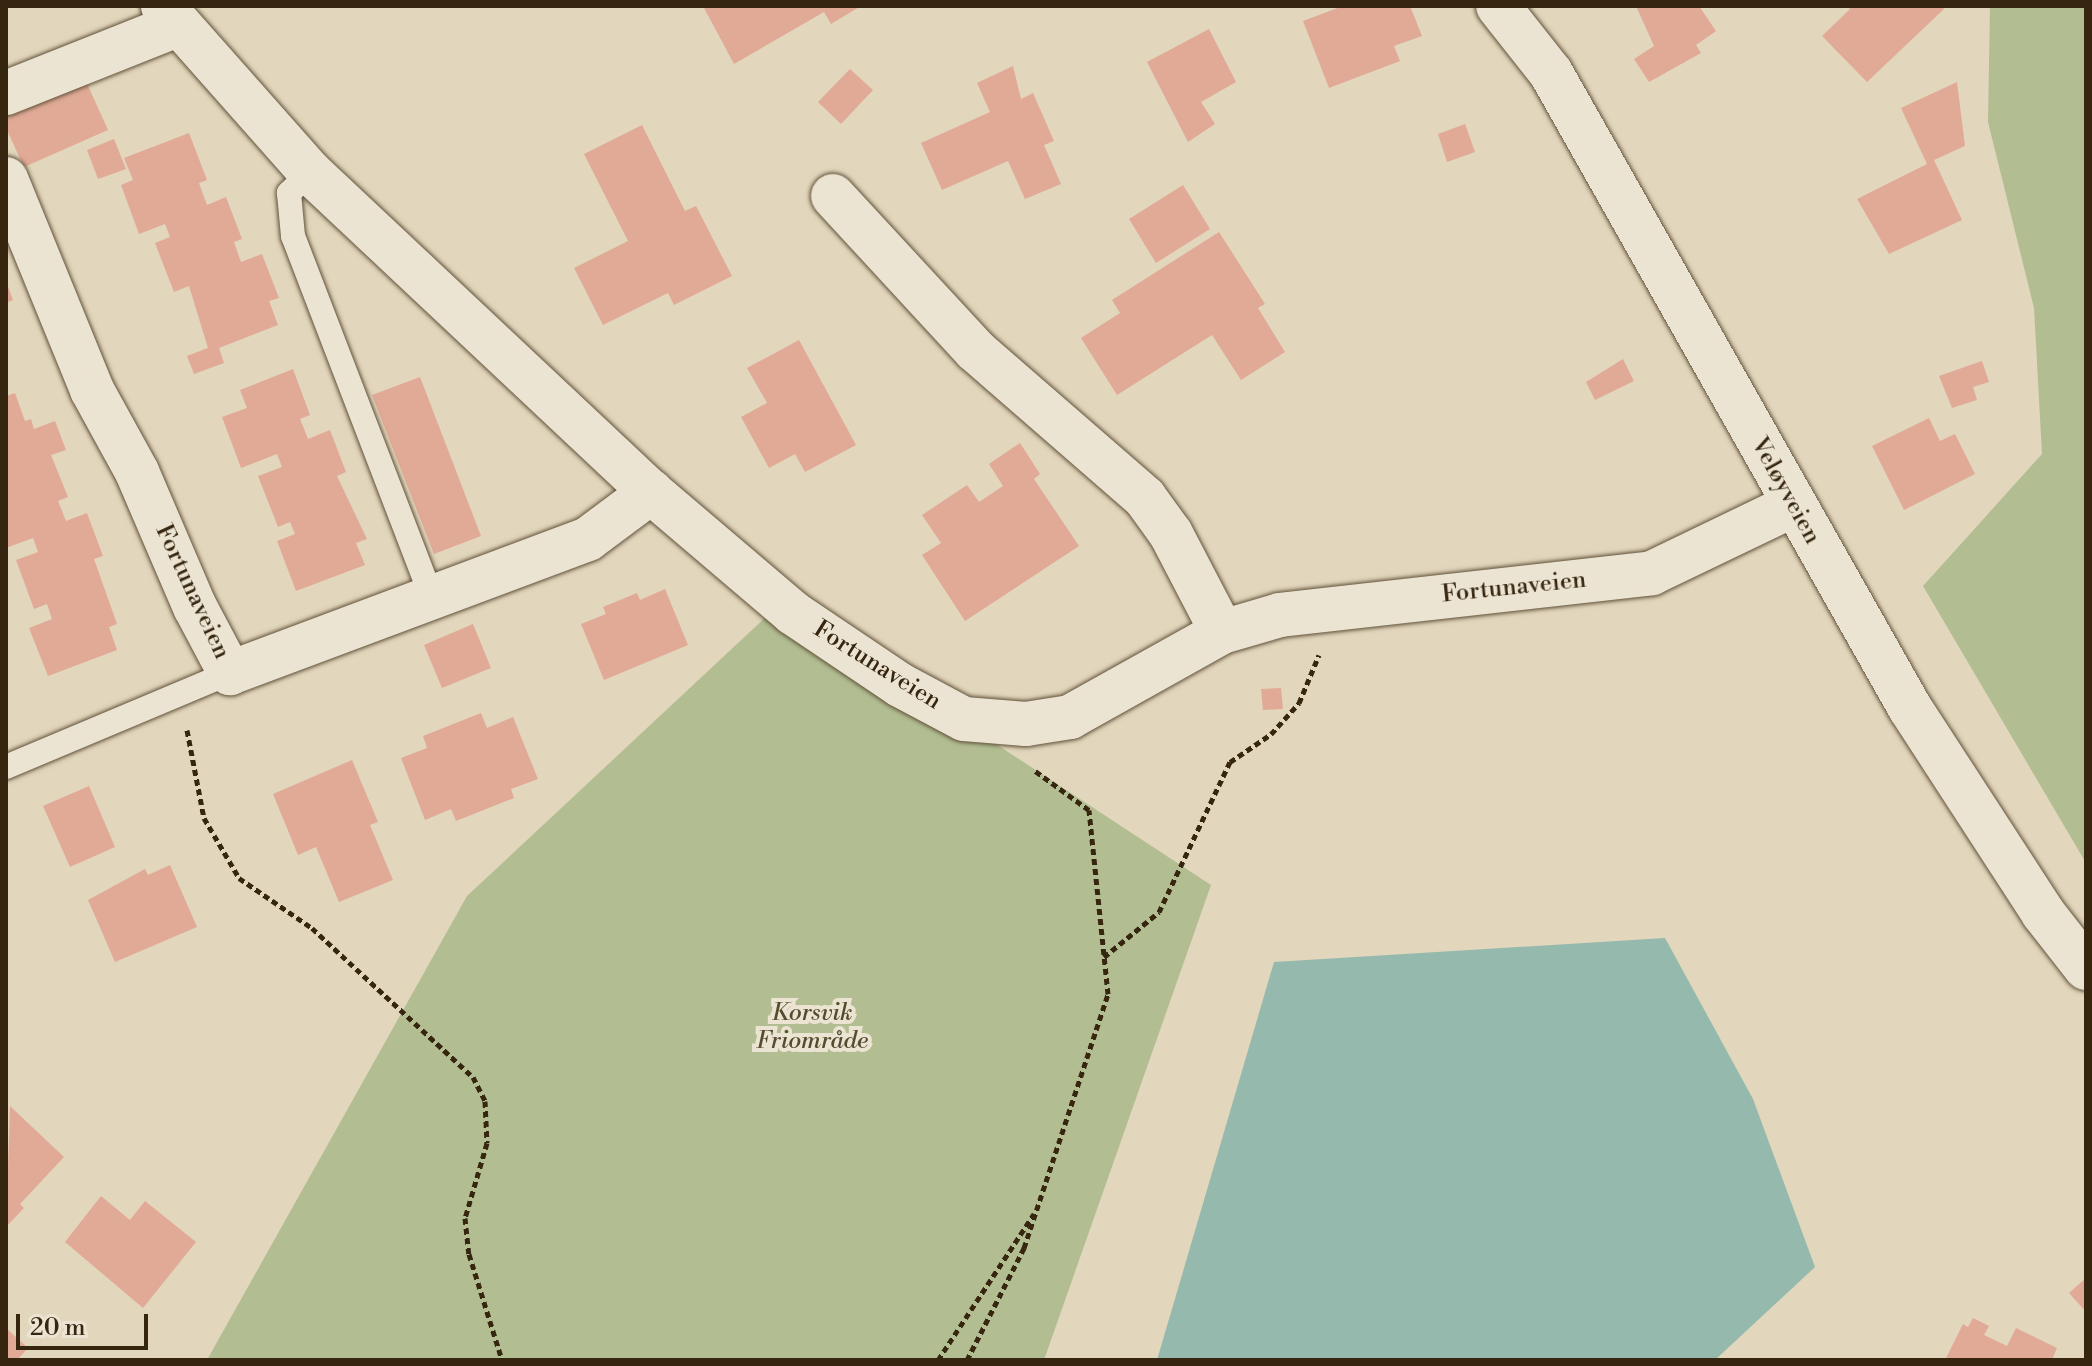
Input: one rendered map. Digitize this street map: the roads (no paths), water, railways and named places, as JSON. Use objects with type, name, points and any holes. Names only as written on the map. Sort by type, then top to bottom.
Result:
[{"type":"street","name":"Veløyveien","points":[[1498,6],[1551,73],[1910,708],[2043,913],[2086,968]]},
{"type":"street","name":"Fortunaveien","points":[[6,93],[170,16],[310,172],[651,492],[793,613],[900,685],[964,719],[1026,724],[1070,717],[1222,632],[1280,615],[1652,573],[1793,505]]},
{"type":"street","name":"Fortunaveien","points":[[6,179],[92,390],[137,472],[195,607],[230,673],[588,539],[651,492]]},
{"type":"street","points":[[833,196],[975,350],[1145,498],[1171,534],[1222,632]]},
{"type":"lane","points":[[310,172],[289,193],[293,236],[432,598]]},
{"type":"lane","points":[[6,767],[230,673]]},
{"type":"water","points":[[1665,938],[1753,1099],[1815,1267],[1715,1360],[1157,1360],[1274,962]]},
{"type":"park label","name":"Korsvik Friområde","points":[[812,1028]]}]
